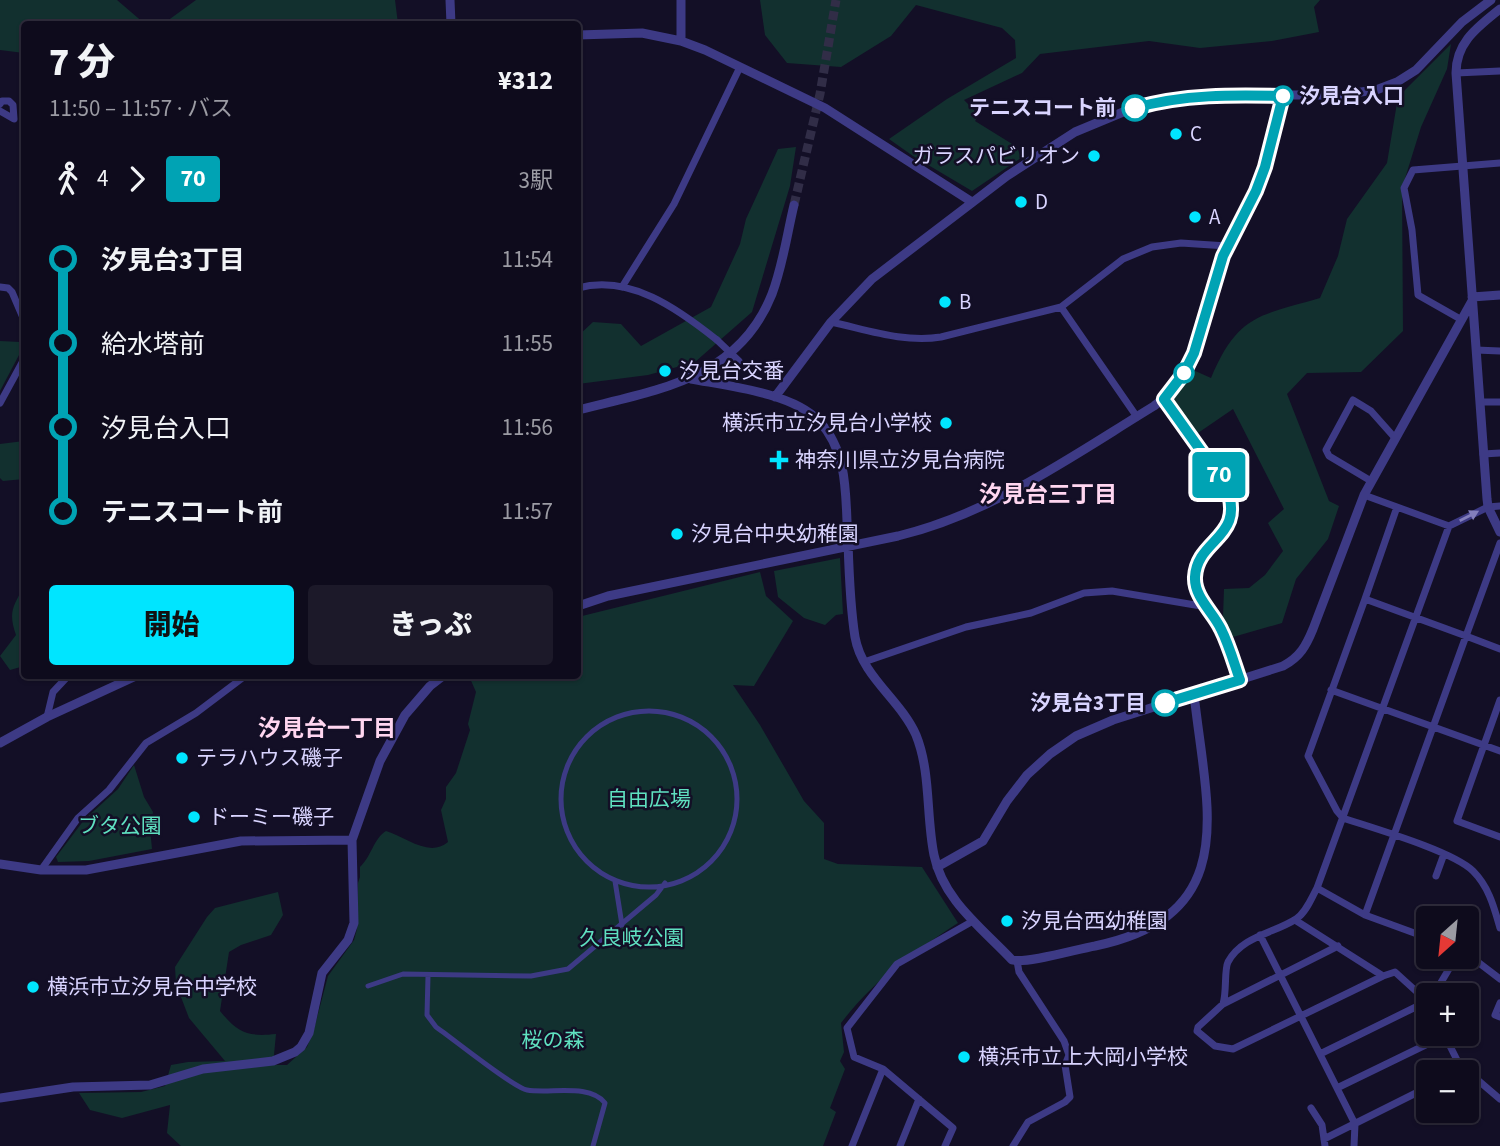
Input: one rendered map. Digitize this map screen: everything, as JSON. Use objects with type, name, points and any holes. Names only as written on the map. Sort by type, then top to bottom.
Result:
[{"type":"street","points":[[450,0],[451,21]]},
{"type":"street","points":[[681,0],[681,41]]},
{"type":"street","points":[[775,397],[831,322],[872,279],[1007,176],[1075,132],[1128,110],[1202,96],[1352,94],[1376,90],[1397,82],[1416,70],[1462,22],[1491,0]]},
{"type":"street","points":[[1500,9],[1468,36],[1461,46],[1456,74],[1488,507],[1500,532]]},
{"type":"street","points":[[581,35],[633,33],[681,41],[825,108],[972,202]]},
{"type":"street","points":[[622,287],[674,204],[740,67]]},
{"type":"street","points":[[1456,74],[1500,71]]},
{"type":"street","points":[[581,605],[608,596],[921,530],[986,505],[1164,399],[1184,373],[1194,353],[1227,246],[1261,178],[1283,96]]},
{"type":"street","points":[[0,104],[2,101],[9,101],[13,105],[14,119],[0,111]]},
{"type":"street","points":[[1462,320],[1418,295],[1412,230],[1404,188],[1413,170],[1500,163]]},
{"type":"street","points":[[581,409],[691,379],[722,359],[744,339],[760,318],[779,273],[794,205]]},
{"type":"street","points":[[831,322],[897,337],[927,340],[1061,307],[1087,289],[1110,268],[1137,253],[1166,244],[1227,246]]},
{"type":"street","points":[[581,287],[596,284],[622,287],[652,296],[671,306],[717,340],[738,362]]},
{"type":"street","points":[[0,287],[8,288],[12,292],[21,313]]},
{"type":"street","points":[[1472,299],[1500,295]]},
{"type":"street","points":[[937,866],[983,841],[1027,775],[1065,743],[1112,720],[1295,660],[1305,648],[1364,495],[1472,299]]},
{"type":"street","points":[[1061,307],[1137,416]]},
{"type":"street","points":[[1476,350],[1500,351]]},
{"type":"street","points":[[0,403],[21,364]]},
{"type":"street","points":[[691,379],[775,397],[809,411],[836,446],[844,472],[855,638],[864,662],[875,679],[900,706],[916,737],[923,765],[930,833],[937,866],[950,894],[1012,960],[1122,940],[1141,933],[1164,918],[1190,892],[1203,864],[1208,824],[1194,694]]},
{"type":"street","points":[[1164,399],[1226,486],[1232,500],[1229,522],[1224,533],[1203,556],[1195,575],[1199,595],[1222,631],[1240,680]]},
{"type":"street","points":[[1371,481],[1329,456],[1326,450],[1353,400],[1371,411],[1395,438]]},
{"type":"street","points":[[1480,402],[1500,402]]},
{"type":"street","points":[[1483,454],[1500,453]]},
{"type":"street","points":[[1364,495],[1449,526]]},
{"type":"street","points":[[1223,1004],[1227,990],[1225,970],[1228,961],[1241,947],[1260,935],[1295,920],[1301,915],[1317,888],[1449,526],[1488,507],[1500,506]]},
{"type":"street","points":[[1397,508],[1308,756],[1343,818],[1444,854],[1471,869],[1480,879],[1494,906],[1500,928]]},
{"type":"street","points":[[1365,915],[1500,543]]},
{"type":"street","points":[[864,662],[956,630],[1031,613],[1084,593],[1112,591],[1207,607]]},
{"type":"street","points":[[1365,599],[1500,649]]},
{"type":"street","points":[[47,717],[53,692],[65,679]]},
{"type":"street","points":[[0,743],[47,717],[129,679]]},
{"type":"street","points":[[41,870],[78,818],[109,790],[146,743],[196,713],[241,679]]},
{"type":"street","points":[[0,1098],[73,1087],[150,1085],[204,1069],[273,1060],[301,1047],[309,1033],[322,973],[348,940],[354,923],[352,840],[385,748],[416,701],[440,679]]},
{"type":"street","points":[[1331,690],[1500,751]]},
{"type":"street","points":[[1500,700],[1457,821],[1500,837]]},
{"type":"street","points":[[654,712],[685,719],[710,733],[728,755],[738,781],[736,816],[721,850],[704,865],[665,883],[645,885],[615,881],[589,865],[572,846],[561,821],[561,784],[574,756],[592,735],[623,718],[654,712]]},
{"type":"street","points":[[0,864],[41,870],[86,870],[241,841],[352,840]]},
{"type":"street","points":[[1436,876],[1444,854]]},
{"type":"street","points":[[615,881],[622,925]]},
{"type":"street","points":[[368,986],[403,974],[531,976],[568,970],[656,895],[665,883]]},
{"type":"street","points":[[1317,888],[1365,915],[1416,934]]},
{"type":"street","points":[[1295,920],[1383,976]]},
{"type":"street","points":[[945,1146],[953,1128],[883,1069],[854,1057],[847,1028],[897,964],[973,921]]},
{"type":"street","points":[[1260,935],[1355,1124],[1354,1146]]},
{"type":"street","points":[[1338,946],[1223,1004],[1198,1027],[1198,1031],[1210,1043],[1224,1049],[1233,1049],[1395,972],[1416,990]]},
{"type":"street","points":[[1013,1146],[1028,1122],[1059,1106],[1070,1097],[1065,1065],[1069,1055],[1064,1041],[1019,972],[1017,961]]},
{"type":"street","points":[[1479,963],[1500,979]]},
{"type":"street","points":[[428,976],[427,1015],[436,1027],[523,1090],[586,1092],[600,1096],[605,1103],[605,1110],[593,1146]]},
{"type":"street","points":[[1500,1003],[1495,1015],[1500,1017]]},
{"type":"street","points":[[1320,1054],[1416,1007]]},
{"type":"street","points":[[1337,1088],[1422,1046]]},
{"type":"street","points":[[852,1146],[883,1069]]},
{"type":"street","points":[[1479,1081],[1500,1099]]},
{"type":"street","points":[[1311,1108],[1322,1125],[1324,1143],[1416,1093]]},
{"type":"street","points":[[900,1146],[919,1100]]},
{"type":"green space","points":[[0,0],[117,0],[142,21],[21,21],[21,53],[0,50]]},
{"type":"green space","points":[[196,0],[395,0],[398,21],[167,21]]},
{"type":"green space","points":[[760,0],[1320,0],[1314,7],[1319,32],[1272,41],[1200,48],[1149,41],[1040,54],[1022,73],[964,100],[979,115],[975,121],[1017,147],[1021,158],[972,191],[889,139],[947,99],[1016,58],[1015,40],[1002,28],[916,5],[891,36],[841,67],[787,63],[765,35]]},
{"type":"green space","points":[[1451,44],[1447,69],[1421,127],[1402,188],[1403,331],[1361,372],[1307,373],[1287,394],[1329,501],[1339,506],[1328,539],[1296,579],[1282,623],[1233,637],[1223,617],[1224,589],[1249,588],[1265,575],[1283,551],[1268,523],[1284,509],[1233,409],[1198,433],[1173,400],[1193,370],[1211,378],[1231,341],[1252,321],[1320,298],[1338,256],[1347,219],[1387,163],[1397,103],[1395,100]]},
{"type":"green space","points":[[796,147],[790,186],[752,312],[695,362],[648,375],[581,384],[581,333],[593,322],[621,324],[641,346],[711,307],[740,244],[746,219],[778,149]]},
{"type":"green space","points":[[0,341],[20,342],[19,355],[0,391]]},
{"type":"green space","points":[[21,441],[21,479],[3,481],[0,478],[0,444]]},
{"type":"green space","points":[[840,558],[843,614],[836,615],[825,625],[804,618],[778,597],[774,571]]},
{"type":"green space","name":"久良岐公園","points":[[760,572],[766,596],[793,621],[754,686],[733,685],[760,725],[804,801],[824,823],[824,859],[838,864],[922,867],[958,923],[895,968],[867,993],[841,1023],[844,1052],[840,1061],[845,1069],[830,1108],[836,1112],[823,1146],[181,1146],[167,1133],[170,1105],[122,1118],[90,1110],[79,1093],[141,1092],[165,1086],[171,1065],[225,1061],[189,1018],[176,984],[175,967],[215,908],[278,892],[283,915],[271,935],[229,952],[220,1011],[244,1032],[258,1035],[276,1034],[273,1065],[287,1065],[307,1047],[328,976],[354,940],[360,867],[378,838],[386,831],[425,847],[433,848],[448,842],[441,810],[446,799],[446,787],[456,773],[470,730],[468,724],[476,692],[470,679],[581,679],[581,616]]},
{"type":"green space","points":[[21,592],[21,667],[10,670],[0,656],[16,635],[12,621]]},
{"type":"green space","name":"ブタ公園","points":[[134,765],[144,797],[153,812],[150,828],[152,849],[89,861],[58,862],[56,857],[84,820],[118,789]]},
{"type":"tunnel","points":[[794,205],[820,94],[836,0]]},
{"type":"bus line","name":"70","points":[[1135,108],[1202,96],[1283,96],[1265,167],[1256,191],[1223,256],[1194,353],[1184,373],[1164,399],[1226,486],[1232,500],[1232,512],[1224,533],[1203,556],[1195,575],[1199,595],[1222,631],[1240,680],[1165,703]]},
{"type":"place","name":"汐見台入口","points":[[1283,96]]},
{"type":"place","name":"テニスコート前","points":[[1135,108]]},
{"type":"place","name":"C","points":[[1176,134]]},
{"type":"place","name":"ガラスパビリオン","points":[[1094,156]]},
{"type":"place","name":"D","points":[[1021,202]]},
{"type":"place","name":"A","points":[[1195,217]]},
{"type":"place","name":"B","points":[[945,302]]},
{"type":"place","name":"汐見台交番","points":[[665,371]]},
{"type":"place","name":"横浜市立汐見台小学校","points":[[946,423]]},
{"type":"place","name":"神奈川県立汐見台病院","points":[[779,460]]},
{"type":"place","name":"汐見台中央幼稚園","points":[[677,534]]},
{"type":"place","name":"汐見台3丁目","points":[[1165,703]]},
{"type":"place","name":"テラハウス磯子","points":[[182,758]]},
{"type":"place","name":"ドーミー磯子","points":[[194,817]]},
{"type":"place","name":"汐見台西幼稚園","points":[[1007,921]]},
{"type":"place","name":"横浜市立汐見台中学校","points":[[33,987]]},
{"type":"place","name":"横浜市立上大岡小学校","points":[[964,1057]]},
{"type":"district","name":"汐見台三丁目","points":[[1048,494]]},
{"type":"district","name":"汐見台一丁目","points":[[327,728]]},
{"type":"park label","name":"自由広場","points":[[649,799]]},
{"type":"park label","name":"桜の森","points":[[553,1040]]}]
